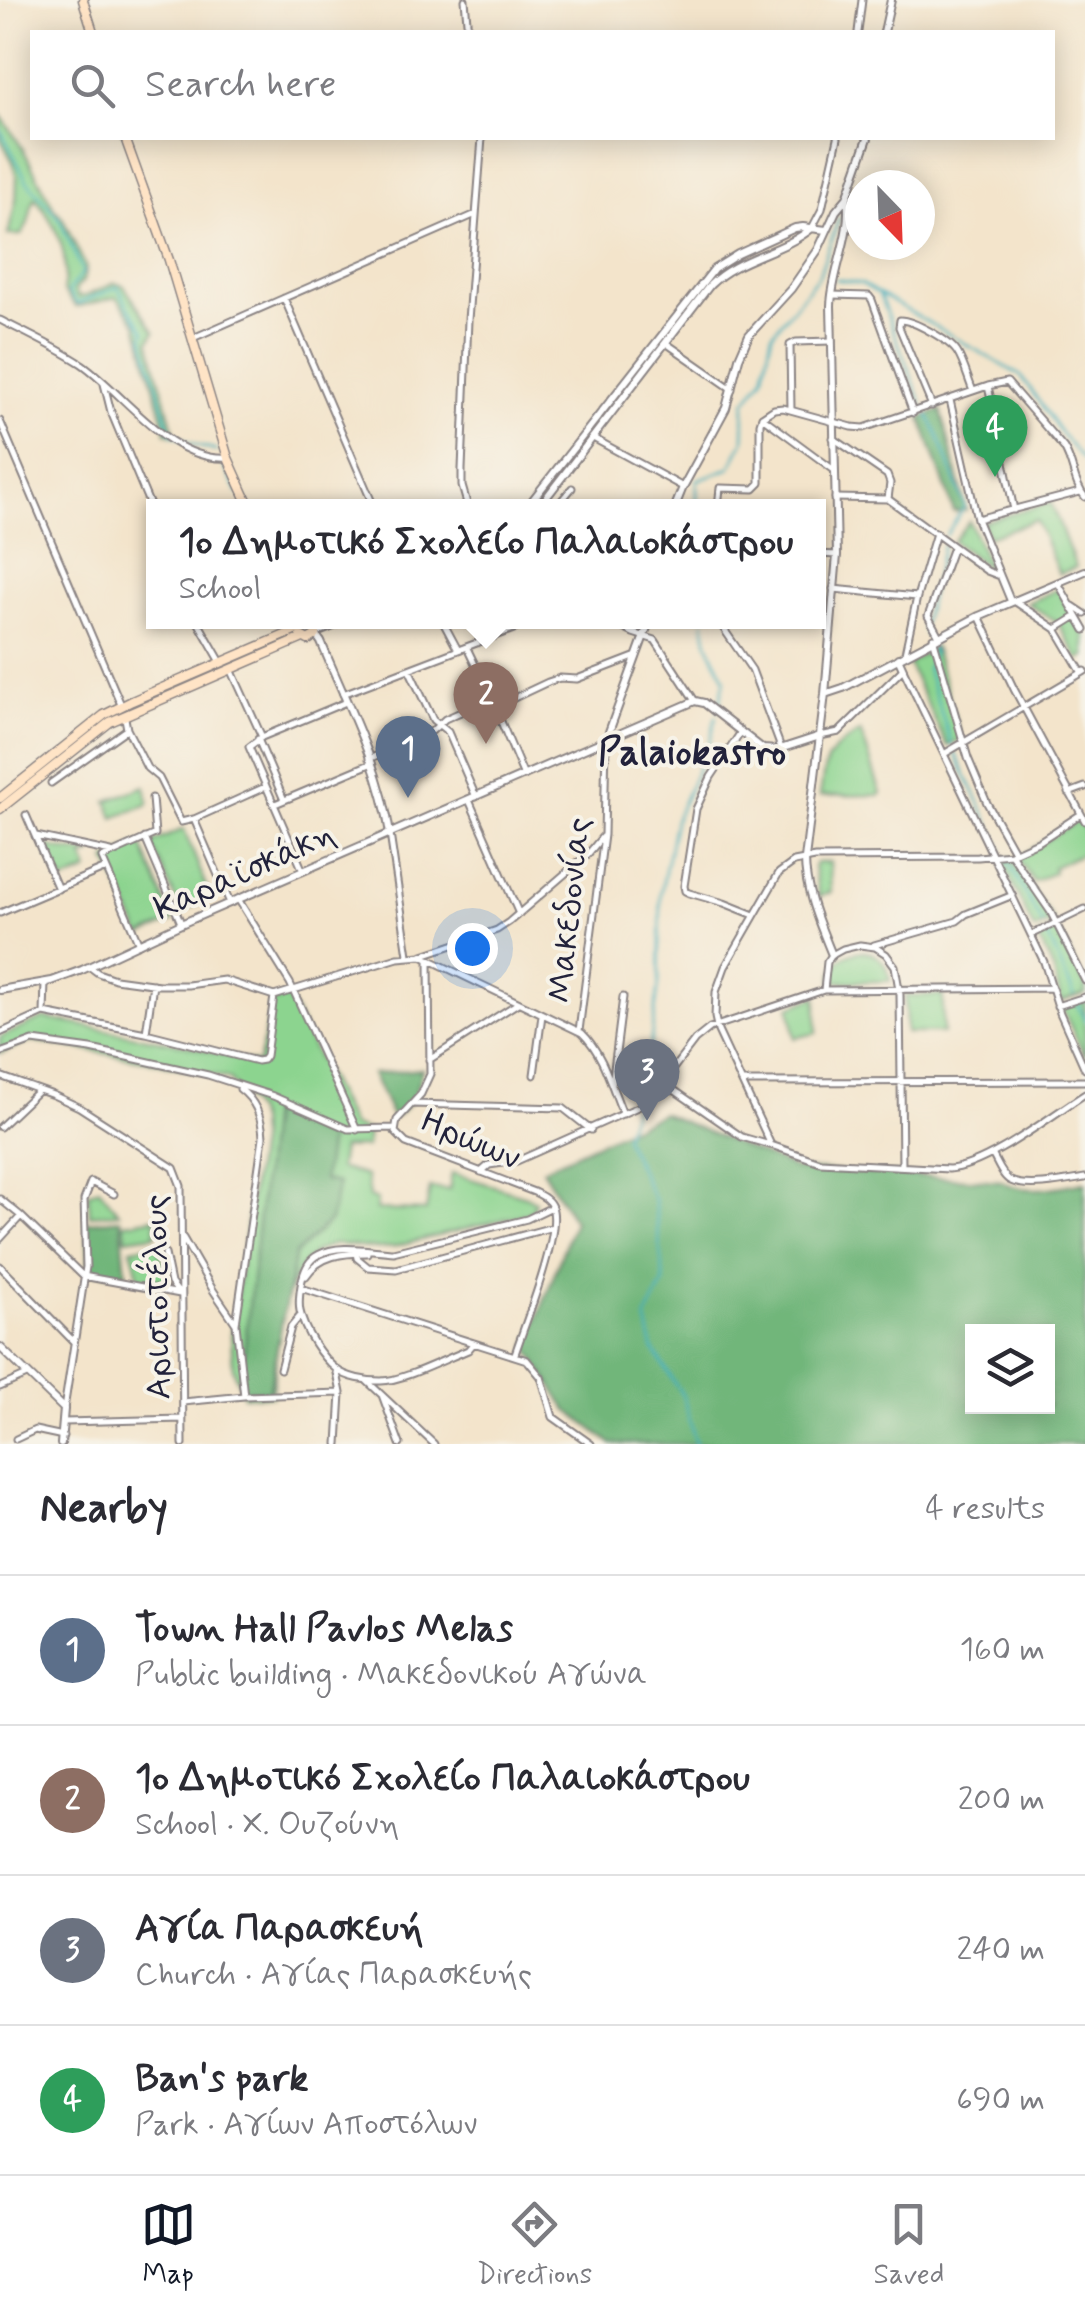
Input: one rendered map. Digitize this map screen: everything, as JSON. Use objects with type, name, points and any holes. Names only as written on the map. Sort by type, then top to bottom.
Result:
[{"type":"main road","points":[[82,0],[91,30]]},
{"type":"main road","points":[[126,140],[157,222],[228,458],[247,499]]},
{"type":"main road","points":[[0,809],[123,710],[221,662],[305,629]]},
{"type":"main road","points":[[0,798],[104,715],[231,668],[306,629]]},
{"type":"street","points":[[464,0],[468,30]]},
{"type":"street","points":[[858,30],[862,0]]},
{"type":"street","points":[[884,30],[891,0]]},
{"type":"street","points":[[466,499],[462,469],[468,320],[482,140]]},
{"type":"street","points":[[545,499],[719,276],[812,228],[822,209],[838,140]]},
{"type":"street","points":[[857,170],[867,140]]},
{"type":"street","points":[[678,499],[721,419],[749,335],[800,277],[845,200]]},
{"type":"street","points":[[193,338],[476,214]]},
{"type":"street","points":[[533,499],[714,269],[738,254],[803,226],[826,230]]},
{"type":"street","points":[[826,620],[834,589],[836,555],[831,295],[845,231]]},
{"type":"street","points":[[831,295],[864,295],[872,300],[912,413]]},
{"type":"street","points":[[284,298],[371,499]]},
{"type":"street","points":[[0,320],[80,362],[176,443],[207,456],[228,458]]},
{"type":"street","points":[[932,406],[899,327],[900,320],[912,321],[954,348],[974,392]]},
{"type":"street","points":[[791,410],[790,345],[832,340]]},
{"type":"street","points":[[666,342],[732,389]]},
{"type":"street","points":[[104,381],[112,412],[147,499]]},
{"type":"street","points":[[719,499],[720,488],[754,489],[760,484],[760,424],[762,417],[776,408],[864,428],[1007,382],[1068,454],[1083,495],[977,519]]},
{"type":"street","points":[[988,386],[1014,510]]},
{"type":"street","points":[[944,754],[1083,672],[1056,628],[1012,602],[977,519],[950,400]]},
{"type":"street","points":[[762,417],[834,470]]},
{"type":"street","points":[[0,421],[123,710],[127,729],[148,768],[159,778],[181,822],[264,787]]},
{"type":"street","points":[[593,437],[682,487]]},
{"type":"street","points":[[833,438],[886,475],[890,483],[888,499]]},
{"type":"street","points":[[563,499],[572,488]]},
{"type":"street","points":[[835,498],[888,499],[986,571],[1000,576]]},
{"type":"street","points":[[936,534],[901,656],[903,669],[1032,935],[1049,974],[1057,1006],[1085,1068]]},
{"type":"street","points":[[953,547],[928,616],[964,743],[983,794],[1013,854],[1057,923],[1085,981]]},
{"type":"street","points":[[826,554],[836,555]]},
{"type":"street","points":[[825,694],[978,616],[1085,572]]},
{"type":"street","points":[[1058,582],[1081,615],[1085,630]]},
{"type":"street","points":[[834,589],[918,597]]},
{"type":"street","points":[[1056,628],[1081,615]]},
{"type":"street","points":[[771,1145],[716,1026],[715,1006],[719,980],[781,872],[805,859],[1013,854],[1083,818],[978,616]]},
{"type":"street","points":[[202,629],[221,662]]},
{"type":"street","points":[[309,629],[328,659],[369,762],[390,834],[408,956]]},
{"type":"street","points":[[447,629],[458,650]]},
{"type":"street","points":[[303,870],[264,787],[250,745],[408,668],[514,629]]},
{"type":"street","points":[[626,629],[658,643],[695,701],[702,701],[763,749],[839,732],[903,669]]},
{"type":"street","name":"Μακεδονίας","points":[[579,1031],[604,835],[606,740],[646,629]]},
{"type":"street","points":[[724,629],[752,670],[781,748]]},
{"type":"street","points":[[826,629],[825,694],[805,859],[811,896],[832,955]]},
{"type":"street","points":[[467,648],[524,776]]},
{"type":"street","points":[[495,707],[548,682],[577,679],[634,657]]},
{"type":"street","points":[[231,668],[284,800]]},
{"type":"street","points":[[408,668],[432,720],[448,732],[519,914]]},
{"type":"street","points":[[275,804],[432,732],[445,719],[491,698]]},
{"type":"street","name":"Καραϊσκάκη","points":[[0,990],[44,983],[90,967],[303,870],[695,701]]},
{"type":"street","points":[[51,784],[127,729]]},
{"type":"street","points":[[740,732],[696,809],[684,886],[689,894],[754,914]]},
{"type":"street","points":[[1069,792],[1085,787]]},
{"type":"street","points":[[139,944],[102,858],[155,834],[152,798]]},
{"type":"street","points":[[26,815],[58,889]]},
{"type":"street","points":[[194,819],[234,901],[293,989],[357,1130]]},
{"type":"street","points":[[426,957],[497,930],[588,854],[604,835]]},
{"type":"street","points":[[36,836],[112,852]]},
{"type":"street","points":[[145,838],[181,924]]},
{"type":"street","points":[[0,913],[106,868]]},
{"type":"street","points":[[824,990],[825,968],[832,955],[957,920],[1013,895]]},
{"type":"street","points":[[1032,935],[1085,909]]},
{"type":"street","points":[[871,946],[892,961],[900,990],[902,1166]]},
{"type":"street","points":[[90,967],[114,979],[172,986],[224,980],[274,996],[408,956],[426,957],[579,1031],[593,1047],[627,1112]]},
{"type":"street","name":"Ηρώων","points":[[426,957],[430,1074],[414,1104],[394,1128],[406,1144],[540,1195],[552,1207],[550,1246],[515,1354]]},
{"type":"street","points":[[44,983],[44,1013]]},
{"type":"street","points":[[146,1032],[153,984]]},
{"type":"street","points":[[480,1172],[486,1166],[517,1161],[591,1130],[647,1102],[695,1040],[716,1026],[824,990],[1052,988]]},
{"type":"street","points":[[0,1033],[44,1013],[263,1060],[274,996]]},
{"type":"street","points":[[612,1088],[623,997]]},
{"type":"street","points":[[1057,1006],[1085,997]]},
{"type":"street","points":[[429,1060],[518,1003]]},
{"type":"street","points":[[534,1075],[542,1015]]},
{"type":"street","points":[[0,1054],[21,1044],[49,1042],[134,1057],[208,1075],[242,1090],[254,1103],[263,1137],[236,1324],[244,1396]]},
{"type":"street","name":"Αριστοτέλους","points":[[0,1076],[68,1101],[174,1168],[181,1186],[183,1444]]},
{"type":"street","points":[[742,1082],[1085,1081]]},
{"type":"street","points":[[228,1083],[272,1096],[338,1126],[357,1130],[394,1128]]},
{"type":"street","points":[[660,1086],[674,1090],[742,1137],[820,1162],[960,1168],[992,1154],[1085,1094]]},
{"type":"street","points":[[0,1127],[38,1090]]},
{"type":"street","points":[[414,1104],[563,1108],[591,1130]]},
{"type":"street","points":[[992,1154],[1007,1179],[1016,1182],[1045,1184],[1085,1178]]},
{"type":"street","points":[[16,1439],[35,1430],[62,1440],[86,1267],[84,1200],[91,1182],[114,1194]]},
{"type":"street","points":[[0,1199],[83,1276],[180,1294]]},
{"type":"street","points":[[474,1343],[468,1350],[386,1381],[340,1372],[314,1342],[301,1315],[301,1288],[318,1261],[357,1251],[394,1252],[527,1218],[552,1207]]},
{"type":"street","points":[[0,1239],[21,1216]]},
{"type":"street","points":[[357,1251],[357,1258],[368,1266],[396,1268],[553,1227]]},
{"type":"street","points":[[182,1235],[236,1324]]},
{"type":"street","points":[[165,1254],[171,1283],[180,1294]]},
{"type":"street","points":[[0,1266],[74,1342]]},
{"type":"street","points":[[301,1288],[528,1360],[542,1376],[549,1410],[556,1421],[592,1444]]},
{"type":"street","points":[[280,1369],[291,1327],[301,1315]]},
{"type":"street","points":[[0,1347],[64,1408]]},
{"type":"street","points":[[334,1368],[341,1393],[338,1444]]},
{"type":"street","points":[[0,1387],[27,1375]]},
{"type":"street","points":[[364,1379],[434,1444]]},
{"type":"street","points":[[183,1402],[341,1393]]},
{"type":"street","points":[[381,1393],[400,1444]]},
{"type":"street","points":[[64,1422],[183,1420]]},
{"type":"green space","points":[[0,114],[62,217],[86,268],[83,281],[75,290],[78,297],[115,283],[124,286],[155,332],[149,341],[175,435],[167,433],[137,324],[117,297],[76,307],[63,291],[65,265],[60,241],[35,197],[24,231],[21,235],[8,235],[17,177],[0,138]]},
{"type":"green space","points":[[941,410],[966,510],[954,512],[921,418]]},
{"type":"green space","points":[[1051,503],[1076,567],[1059,574],[1036,520],[988,537],[982,522]]},
{"type":"green space","points":[[969,521],[990,570],[953,541]]},
{"type":"green space","points":[[1058,589],[1085,637],[1085,656],[1079,660],[1058,623],[1027,603]]},
{"type":"green space","points":[[934,647],[961,739],[947,746],[908,664]]},
{"type":"green space","points":[[860,732],[880,795],[820,796],[829,757]]},
{"type":"green space","points":[[145,786],[149,804],[114,818],[107,801]]},
{"type":"green space","points":[[1079,820],[1085,831],[1085,852],[1053,867],[1054,872],[1034,882],[1017,858]]},
{"type":"green space","points":[[184,829],[211,898],[181,912],[151,843]]},
{"type":"green space","points":[[141,843],[173,921],[141,936],[107,860]]},
{"type":"green space","points":[[44,846],[90,852],[83,857],[89,871],[63,882]]},
{"type":"green space","points":[[1010,857],[1054,921],[1034,930],[1001,859]]},
{"type":"green space","points":[[830,862],[831,892],[819,897],[814,867],[816,863]]},
{"type":"green space","points":[[1057,928],[1085,985],[1085,994],[1061,1002],[1054,972],[1038,936]]},
{"type":"green space","points":[[861,951],[882,960],[890,981],[832,982],[840,960]]},
{"type":"green space","points":[[943,995],[943,1033],[906,1033],[905,996]]},
{"type":"green space","points":[[287,996],[352,1126],[368,1131],[366,1147],[342,1148],[339,1168],[366,1176],[369,1197],[377,1200],[376,1210],[426,1211],[430,1188],[449,1190],[452,1173],[535,1201],[528,1213],[394,1247],[332,1245],[314,1253],[301,1267],[284,1308],[272,1396],[244,1396],[233,1369],[231,1333],[259,1137],[258,1120],[250,1104],[229,1079],[33,1041],[0,1053],[0,1037],[44,1018],[189,1046],[258,1064],[271,1003]]},
{"type":"green space","points":[[817,996],[817,1033],[795,1038],[790,1007]]},
{"type":"green space","points":[[1085,1000],[1085,1057],[1062,1008]]},
{"type":"green space","points":[[422,1069],[413,1097],[393,1118],[372,1074]]},
{"type":"green space","points":[[270,1112],[329,1139],[323,1180],[338,1183],[330,1221],[295,1254],[269,1391],[240,1390]]},
{"type":"green space","points":[[662,1113],[796,1169],[1002,1181],[1032,1189],[1085,1182],[1085,1444],[612,1444],[567,1410],[527,1347],[574,1221],[542,1169]]},
{"type":"green space","points":[[99,1188],[119,1213],[90,1215],[88,1193]]},
{"type":"green space","points":[[155,1218],[156,1235],[126,1239],[124,1223]]},
{"type":"green space","points":[[121,1219],[126,1274],[89,1272],[87,1222]]},
{"type":"green space","points":[[157,1244],[168,1280],[139,1279],[131,1248]]},
{"type":"waterway","points":[[0,129],[27,181],[59,218],[83,272],[68,292],[77,304],[118,287],[145,331],[143,337],[171,433],[216,451]]},
{"type":"waterway","points":[[697,499],[697,480],[730,468],[744,441],[745,402],[763,378],[772,334],[819,275],[839,218]]},
{"type":"waterway","points":[[836,279],[862,284],[1021,376],[1085,462]]},
{"type":"waterway","points":[[879,294],[922,404]]},
{"type":"waterway","points":[[928,414],[965,506],[946,535]]},
{"type":"waterway","points":[[223,463],[238,493]]},
{"type":"waterway","points":[[926,636],[922,627],[943,546]]},
{"type":"waterway","points":[[705,629],[725,679],[718,710]]},
{"type":"waterway","points":[[931,647],[927,669],[952,746]]},
{"type":"waterway","points":[[696,1444],[683,1396],[653,1349],[646,1317],[664,1282],[654,1199],[624,1137],[647,1066],[659,984],[661,892],[675,820],[711,738],[716,717]]},
{"type":"waterway","points":[[955,753],[1002,850]]},
{"type":"waterway","points":[[1007,860],[1042,924]]},
{"type":"waterway","points":[[1047,934],[1074,995]]},
{"type":"waterway","points":[[1078,1005],[1085,1021]]},
{"type":"place","name":"Ban's park","points":[[995,477]]},
{"type":"place","name":"1ο Δημοτικό Σχολείο Παλαιοκάστρου","points":[[486,744]]},
{"type":"place","name":"Town Hall Pavlos Melas","points":[[408,798]]},
{"type":"place","name":"Αγία Παρασκευή","points":[[647,1121]]},
{"type":"district","name":"Palaiokastro","points":[[692,751]]}]
